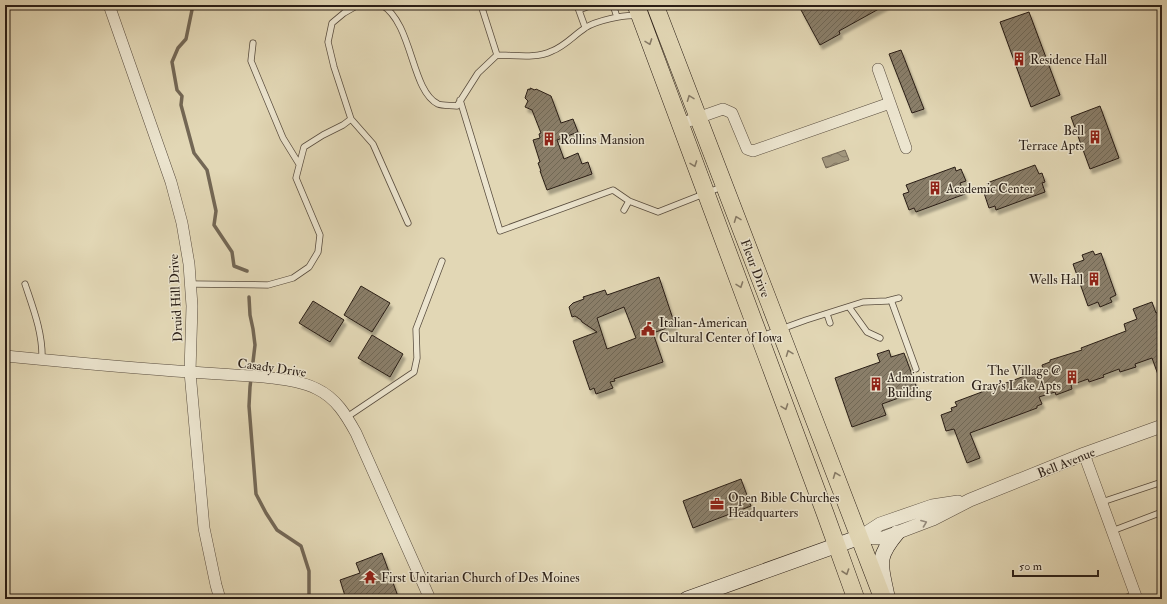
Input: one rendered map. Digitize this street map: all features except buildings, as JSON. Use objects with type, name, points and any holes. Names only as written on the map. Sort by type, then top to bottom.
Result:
[{"type":"main road","name":"Fleur Drive","points":[[655,5],[883,599]]},
{"type":"main road","name":"Fleur Drive","points":[[638,11],[856,599]]},
{"type":"main road","points":[[888,599],[881,566],[882,557],[886,546],[897,533]]},
{"type":"main road","name":"Bell Avenue","points":[[686,599],[860,537]]},
{"type":"street","name":"Druid Hill Drive","points":[[109,5],[171,182],[182,223],[191,284],[192,306],[190,372],[204,528],[220,599]]},
{"type":"street","points":[[878,69],[906,148]]},
{"type":"street","points":[[680,124],[723,109],[732,113],[747,148],[753,151],[890,103]]},
{"type":"street","name":"Casady Drive","points":[[5,356],[262,377],[301,383],[316,388],[336,402],[356,433],[430,599]]},
{"type":"street","name":"Bell Avenue","points":[[860,537],[883,538],[897,533],[933,519],[970,500],[1084,454],[1162,426]]},
{"type":"street","points":[[1084,454],[1136,597]]},
{"type":"street","name":"Bell Avenue","points":[[860,537],[877,526],[932,506],[970,500]]},
{"type":"lane","points":[[358,5],[344,12],[332,23],[328,42],[334,67],[351,119],[373,144],[408,223]]},
{"type":"lane","points":[[382,5],[391,11],[403,32],[426,93],[439,105],[457,106],[478,73],[497,55],[534,55],[552,52],[569,41],[586,27],[617,16],[629,15],[638,11]]},
{"type":"lane","points":[[480,5],[497,55]]},
{"type":"lane","points":[[586,27],[578,7],[592,5]]},
{"type":"lane","points":[[613,5],[617,16]]},
{"type":"lane","points":[[253,43],[251,61],[283,138],[298,164]]},
{"type":"lane","points":[[460,100],[500,231],[613,190],[629,201],[658,212],[724,186]]},
{"type":"lane","points":[[191,284],[268,285],[293,278],[309,267],[318,252],[320,235],[296,178],[298,164],[304,147],[351,119]]},
{"type":"lane","points":[[624,210],[629,201]]},
{"type":"lane","points":[[347,417],[414,372],[417,358],[416,329],[442,261]]},
{"type":"lane","points":[[25,284],[35,312],[43,348],[42,360]]},
{"type":"lane","points":[[759,338],[806,320],[863,302],[899,298]]},
{"type":"lane","points":[[891,300],[916,369]]},
{"type":"lane","points":[[849,307],[867,332],[880,338]]},
{"type":"lane","points":[[827,314],[830,323]]},
{"type":"lane","points":[[1102,502],[1162,482]]},
{"type":"lane","points":[[1112,531],[1162,512]]},
{"type":"lane","points":[[1123,599],[1136,597]]},
{"type":"water","points":[[845,150],[849,160],[826,168],[822,158]]},
{"type":"waterway","points":[[193,5],[186,39],[178,48],[172,62],[177,90],[182,96],[181,105],[194,153],[207,170],[216,211],[214,225],[232,252],[234,266],[247,271]]},
{"type":"waterway","points":[[249,297],[250,315],[255,345],[249,406],[256,494],[277,530],[301,546],[309,571],[309,594],[307,599]]},
{"type":"place","name":"Residence Hall","points":[[1019,59]]},
{"type":"place","name":"Bell Terrace Apts","points":[[1095,137]]},
{"type":"place","name":"Rollins Mansion","points":[[549,139]]},
{"type":"place","name":"Academic Center","points":[[935,188]]},
{"type":"place","name":"Wells Hall","points":[[1094,279]]},
{"type":"place","name":"Italian-American Cultural Center of Iowa","points":[[648,329]]},
{"type":"place","name":"The Village @ Gray's Lake Apts","points":[[1072,377]]},
{"type":"place","name":"Administration Building","points":[[876,384]]},
{"type":"place","name":"Open Bible Churches Headquarters","points":[[717,504]]},
{"type":"place","name":"First Unitarian Church of Des Moines","points":[[370,577]]}]
